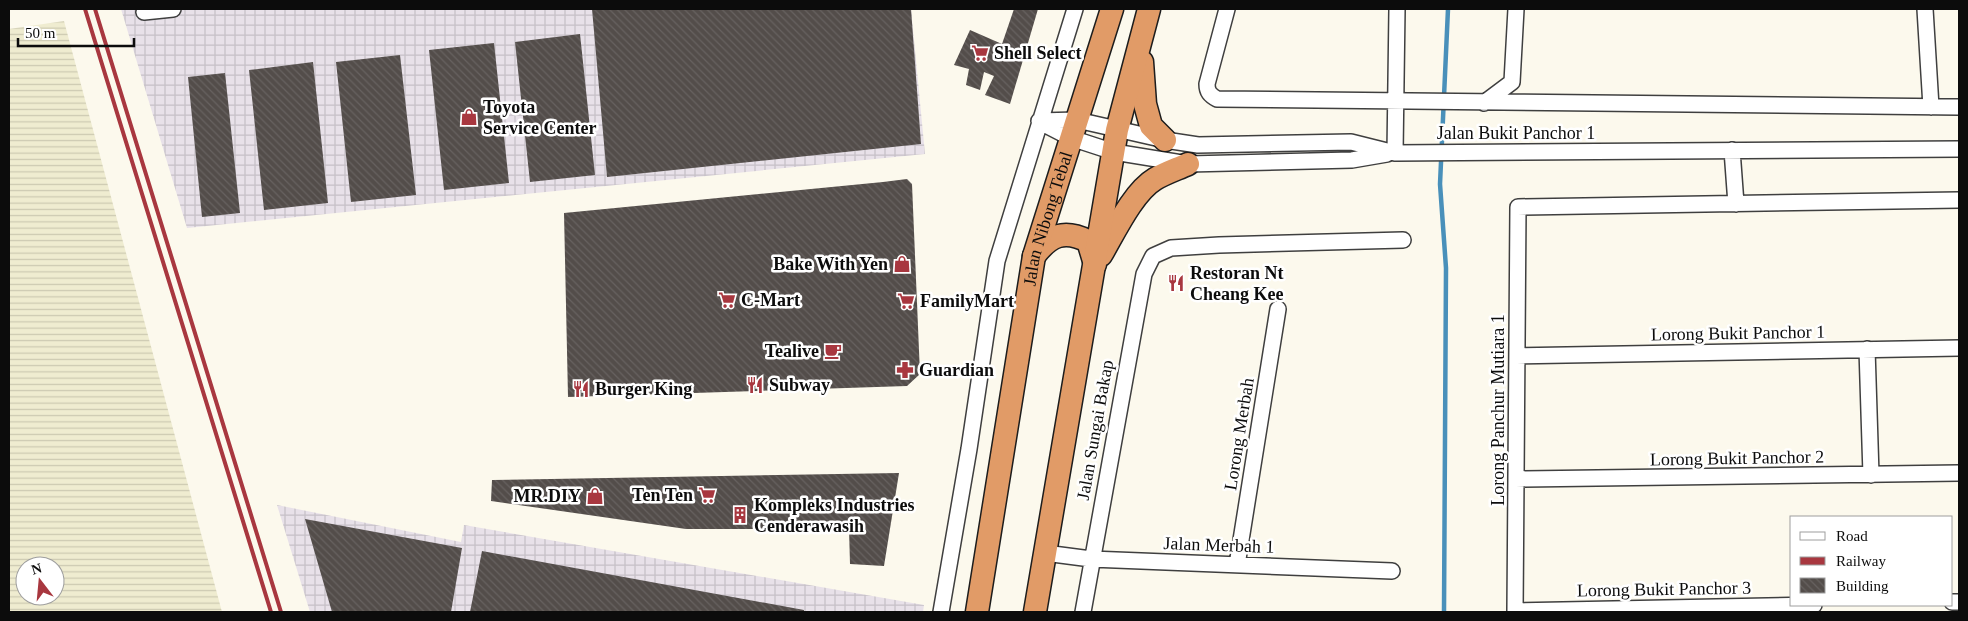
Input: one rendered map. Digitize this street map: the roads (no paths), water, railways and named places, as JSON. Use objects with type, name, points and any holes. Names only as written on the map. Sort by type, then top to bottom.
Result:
[{"type":"highway","name":"Jalan Nibong Tebal","points":[[977,612],[1034,256],[1112,9]]},
{"type":"highway","points":[[1035,612],[1117,130],[1149,9]]},
{"type":"highway","points":[[1141,36],[1145,104],[1151,126],[1165,140]]},
{"type":"highway","points":[[1095,264],[1133,200],[1143,189],[1154,180],[1188,164]]},
{"type":"highway","points":[[1034,256],[1043,244],[1054,236],[1066,234],[1078,236],[1088,242],[1095,264]]},
{"type":"street","points":[[144,12],[173,9]]},
{"type":"street","points":[[941,612],[969,449],[997,261],[1075,9]]},
{"type":"street","name":"Jalan Bukit Panchor 1","points":[[1227,9],[1208,78],[1207,89],[1211,96],[1217,99],[1959,107]]},
{"type":"street","points":[[1039,121],[1074,129],[1114,152],[1188,164],[1352,160],[1396,153],[1403,102],[1397,9]]},
{"type":"street","points":[[1484,103],[1512,82],[1516,9]]},
{"type":"street","points":[[1925,9],[1931,107]]},
{"type":"street","name":"Jalan Bukit Panchor 1","points":[[1074,129],[1117,130],[1198,145],[1351,142],[1396,153],[1959,149]]},
{"type":"street","points":[[1732,150],[1736,204],[1959,200]]},
{"type":"street","name":"Lorong Panchur Mutiara 1","points":[[1515,612],[1518,207],[1736,204]]},
{"type":"street","name":"Jalan Sungai Bakap","points":[[1083,612],[1091,559],[1144,274],[1153,256],[1170,248],[1209,245],[1402,240]]},
{"type":"street","name":"Lorong Merbah","points":[[1237,564],[1278,309]]},
{"type":"street","name":"Lorong Bukit Panchor 1","points":[[1517,356],[1959,348]]},
{"type":"street","points":[[1868,349],[1872,474]]},
{"type":"street","name":"Lorong Bukit Panchor 2","points":[[1516,479],[1959,473]]},
{"type":"street","name":"Jalan Merbah 1","points":[[1045,553],[1091,559],[1392,571]]},
{"type":"street","name":"Lorong Bukit Panchor 3","points":[[1515,612],[1790,606]]},
{"type":"waterway","points":[[1444,612],[1446,268],[1440,184],[1448,9]]},
{"type":"railway","points":[[85,9],[271,612]]},
{"type":"railway","points":[[95,9],[281,612]]},
{"type":"place","name":"Shell Select","points":[[980,53]]},
{"type":"place","name":"Toyota Service Center","points":[[469,117]]},
{"type":"place","name":"Bake With Yen","points":[[902,264]]},
{"type":"place","name":"Restoran Nt Cheang Kee","points":[[1176,283]]},
{"type":"place","name":"C-Mart","points":[[727,300]]},
{"type":"place","name":"FamilyMart","points":[[906,301]]},
{"type":"place","name":"Tealive","points":[[833,351]]},
{"type":"place","name":"Guardian","points":[[905,370]]},
{"type":"place","name":"Subway","points":[[755,385]]},
{"type":"place","name":"Burger King","points":[[581,389]]},
{"type":"place","name":"Ten Ten","points":[[707,495]]},
{"type":"place","name":"MR.DIY","points":[[595,496]]},
{"type":"place","name":"Kompleks Industries Cenderawasih","points":[[740,515]]}]
